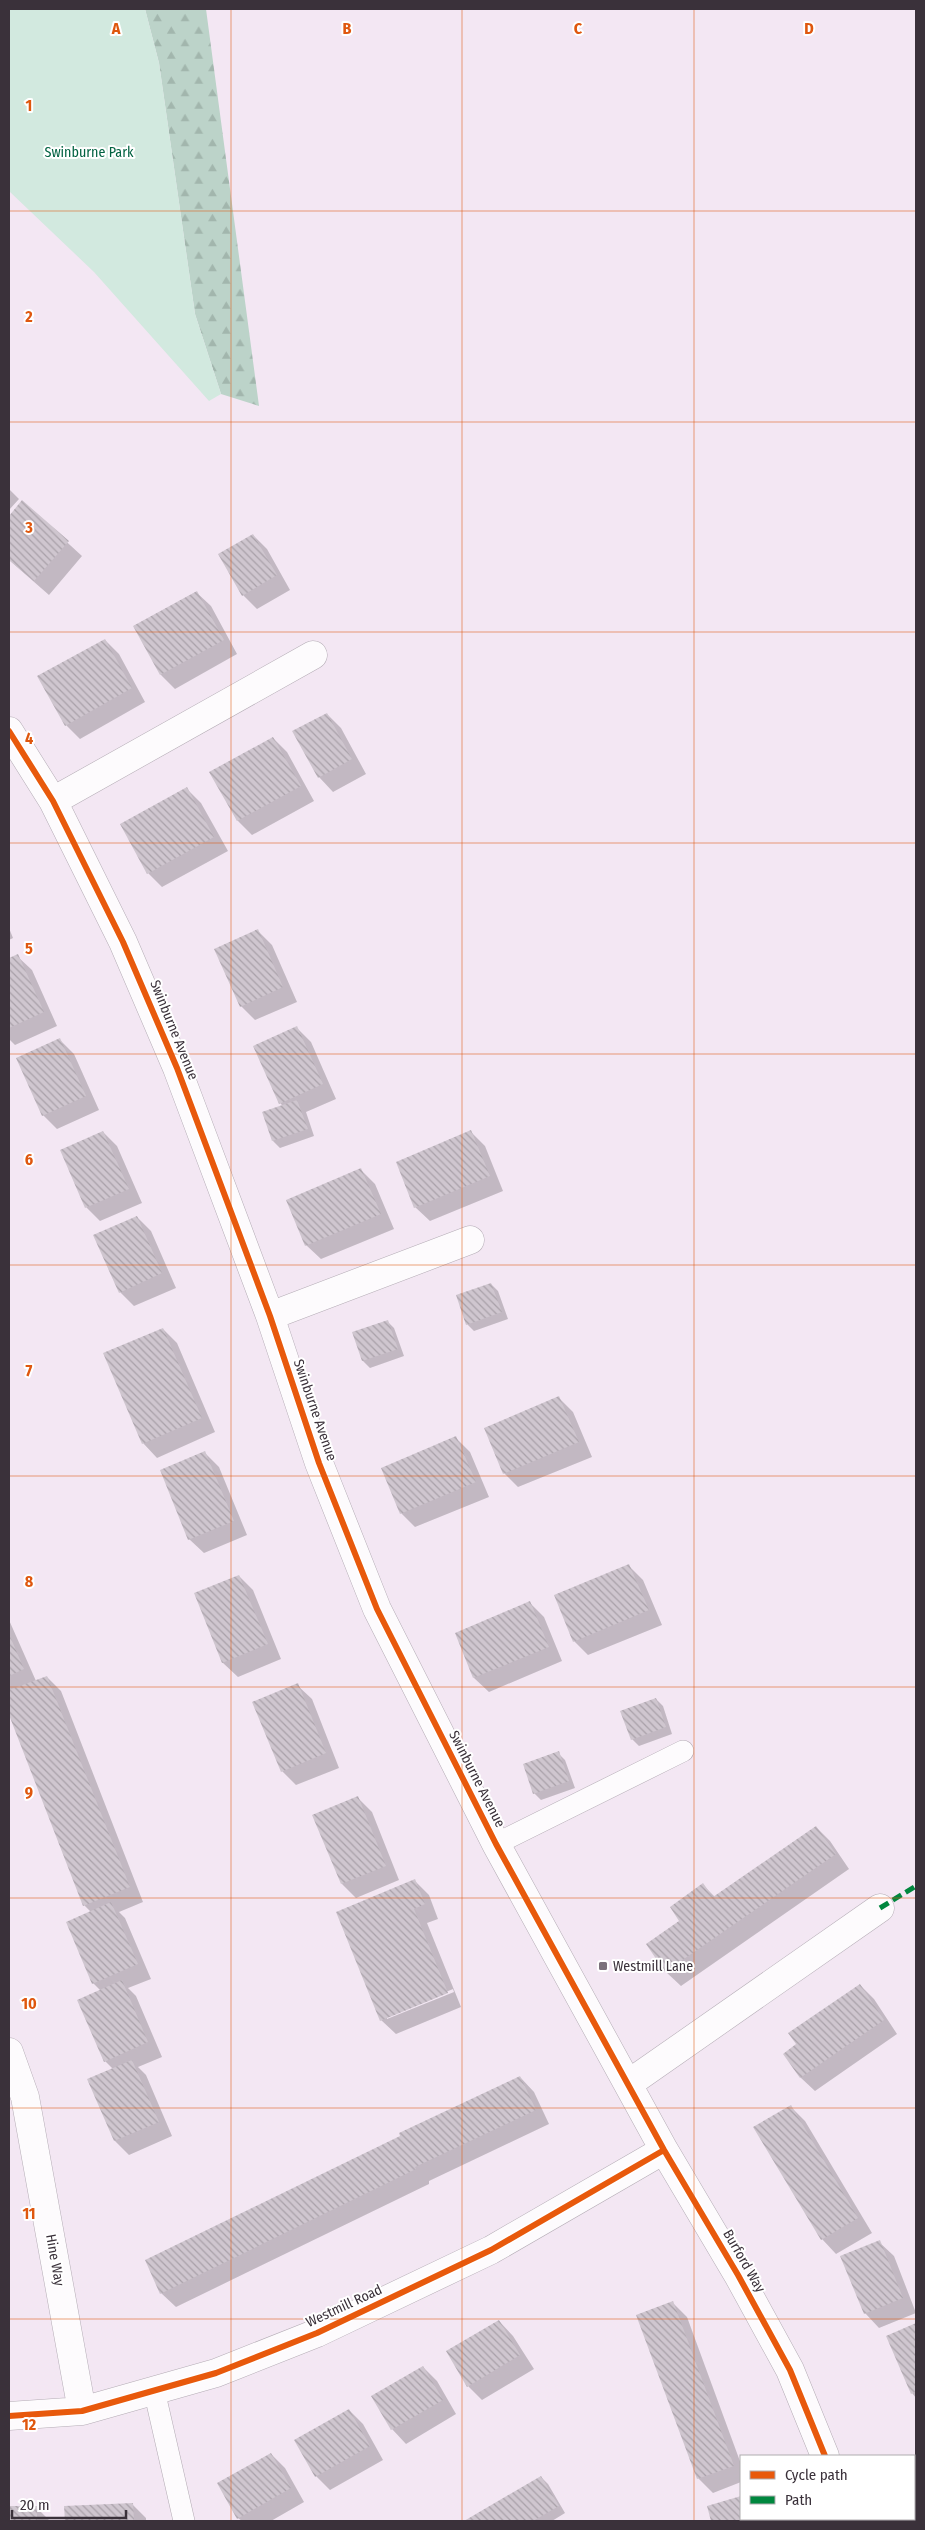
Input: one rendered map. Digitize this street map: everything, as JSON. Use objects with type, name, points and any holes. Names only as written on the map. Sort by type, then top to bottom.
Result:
[{"type":"street","points":[[53,801],[313,655]]},
{"type":"street","name":"Swinburne Avenue","points":[[9,731],[53,801],[123,942],[177,1068],[270,1316],[319,1462],[377,1609],[496,1844],[628,2084]]},
{"type":"street","points":[[270,1316],[470,1240]]},
{"type":"street","points":[[628,2084],[880,1908]]},
{"type":"street","name":"Hine Way","points":[[9,2052],[26,2097],[82,2411]]},
{"type":"street","name":"Burford Way","points":[[628,2084],[664,2150],[738,2275],[790,2370],[825,2455]]},
{"type":"street","name":"Westmill Road","points":[[9,2416],[82,2411],[216,2373],[318,2333],[491,2250],[664,2150]]},
{"type":"lane","points":[[496,1844],[684,1751]]},
{"type":"lane","points":[[154,2390],[184,2521]]},
{"type":"green space","name":"Swinburne Park","points":[[9,9],[145,9],[159,63],[195,314],[221,394],[209,401],[94,272],[9,191]]},
{"type":"green space","points":[[145,9],[206,9],[259,406],[221,394],[195,314],[159,63]]},
{"type":"building","points":[[22,500],[69,541],[34,581],[9,560],[9,516]]},
{"type":"building","points":[[253,534],[277,575],[242,596],[218,554]]},
{"type":"building","points":[[197,591],[224,640],[160,675],[133,626]]},
{"type":"building","points":[[105,639],[132,688],[65,726],[37,676]]},
{"type":"building","points":[[327,713],[352,759],[318,778],[292,731]]},
{"type":"building","points":[[273,737],[301,786],[237,821],[209,772]]},
{"type":"building","points":[[187,787],[214,837],[147,874],[120,824]]},
{"type":"building","points":[[258,929],[283,987],[240,1007],[214,949]]},
{"type":"building","points":[[18,954],[44,1012],[9,1028],[9,958]]},
{"type":"building","points":[[297,1026],[323,1084],[279,1104],[253,1046]]},
{"type":"building","points":[[60,1038],[86,1096],[42,1116],[16,1058]]},
{"type":"building","points":[[297,1100],[308,1129],[272,1141],[262,1112]]},
{"type":"building","points":[[471,1130],[490,1176],[414,1208],[396,1162]]},
{"type":"building","points":[[103,1131],[129,1189],[85,1208],[60,1150]]},
{"type":"building","points":[[361,1168],[381,1214],[305,1246],[286,1200]]},
{"type":"building","points":[[137,1216],[162,1273],[119,1293],[93,1235]]},
{"type":"building","points":[[491,1283],[502,1312],[466,1325],[456,1295]]},
{"type":"building","points":[[388,1320],[398,1349],[362,1361],[352,1332]]},
{"type":"building","points":[[163,1328],[202,1418],[142,1444],[103,1353]]},
{"type":"building","points":[[559,1396],[579,1442],[503,1474],[484,1428]]},
{"type":"building","points":[[456,1436],[476,1482],[400,1514],[381,1468]]},
{"type":"building","points":[[205,1451],[234,1521],[188,1540],[160,1470]]},
{"type":"building","points":[[629,1564],[649,1610],[573,1642],[554,1595]]},
{"type":"building","points":[[239,1575],[268,1644],[222,1663],[194,1593]]},
{"type":"building","points":[[530,1601],[549,1647],[473,1678],[455,1633]]},
{"type":"building","points":[[9,1634],[24,1669],[9,1676]]},
{"type":"building","points":[[47,1676],[130,1887],[83,1906],[9,1715],[9,1690]]},
{"type":"building","points":[[298,1683],[326,1753],[281,1772],[252,1702]]},
{"type":"building","points":[[656,1698],[666,1727],[631,1740],[620,1711]]},
{"type":"building","points":[[559,1751],[569,1781],[533,1794],[523,1764]]},
{"type":"building","points":[[358,1796],[386,1866],[341,1884],[312,1815]]},
{"type":"building","points":[[816,1826],[836,1854],[665,1972],[646,1944],[679,1921],[670,1907],[703,1883],[713,1897]]},
{"type":"building","points":[[415,1879],[425,1904],[414,1909],[448,1993],[380,2021],[336,1912]]},
{"type":"building","points":[[111,1902],[138,1964],[92,1984],[66,1922]]},
{"type":"building","points":[[122,1980],[148,2042],[104,2062],[77,2000]]},
{"type":"building","points":[[860,1984],[884,2020],[800,2078],[783,2054],[796,2044],[788,2033]]},
{"type":"building","points":[[132,2060],[159,2122],[114,2141],[87,2079]]},
{"type":"building","points":[[520,2076],[536,2110],[415,2167],[416,2169],[160,2294],[145,2260],[400,2136],[399,2133]]},
{"type":"building","points":[[791,2105],[858,2218],[821,2240],[753,2127]]},
{"type":"building","points":[[880,2240],[903,2298],[864,2314],[840,2256]]},
{"type":"building","points":[[673,2301],[734,2466],[697,2479],[636,2315]]},
{"type":"building","points":[[499,2320],[520,2355],[467,2387],[446,2351]]},
{"type":"building","points":[[916,2323],[916,2391],[911,2394],[886,2336]]},
{"type":"building","points":[[423,2366],[443,2400],[391,2430],[371,2396]]},
{"type":"building","points":[[349,2409],[370,2446],[315,2477],[294,2440]]},
{"type":"building","points":[[271,2453],[291,2488],[237,2519],[217,2483]]},
{"type":"building","points":[[541,2476],[559,2506],[533,2521],[464,2521]]},
{"type":"building","points":[[740,2496],[740,2520],[749,2521],[711,2521],[707,2506]]},
{"type":"building","points":[[133,2503],[134,2521],[65,2521],[64,2506]]},
{"type":"building","points":[[9,2506],[37,2506],[37,2521],[9,2521]]},
{"type":"marked path","points":[[880,1908],[916,1886]]},
{"type":"cycle path","points":[[9,731],[53,801],[123,942],[177,1068],[270,1316],[319,1463],[377,1609],[496,1844],[664,2150],[738,2275],[790,2370],[825,2455]]},
{"type":"cycle path","points":[[9,2416],[82,2411],[216,2373],[317,2333],[491,2250],[664,2150]]},
{"type":"place","name":"Westmill Lane","points":[[603,1966]]}]
